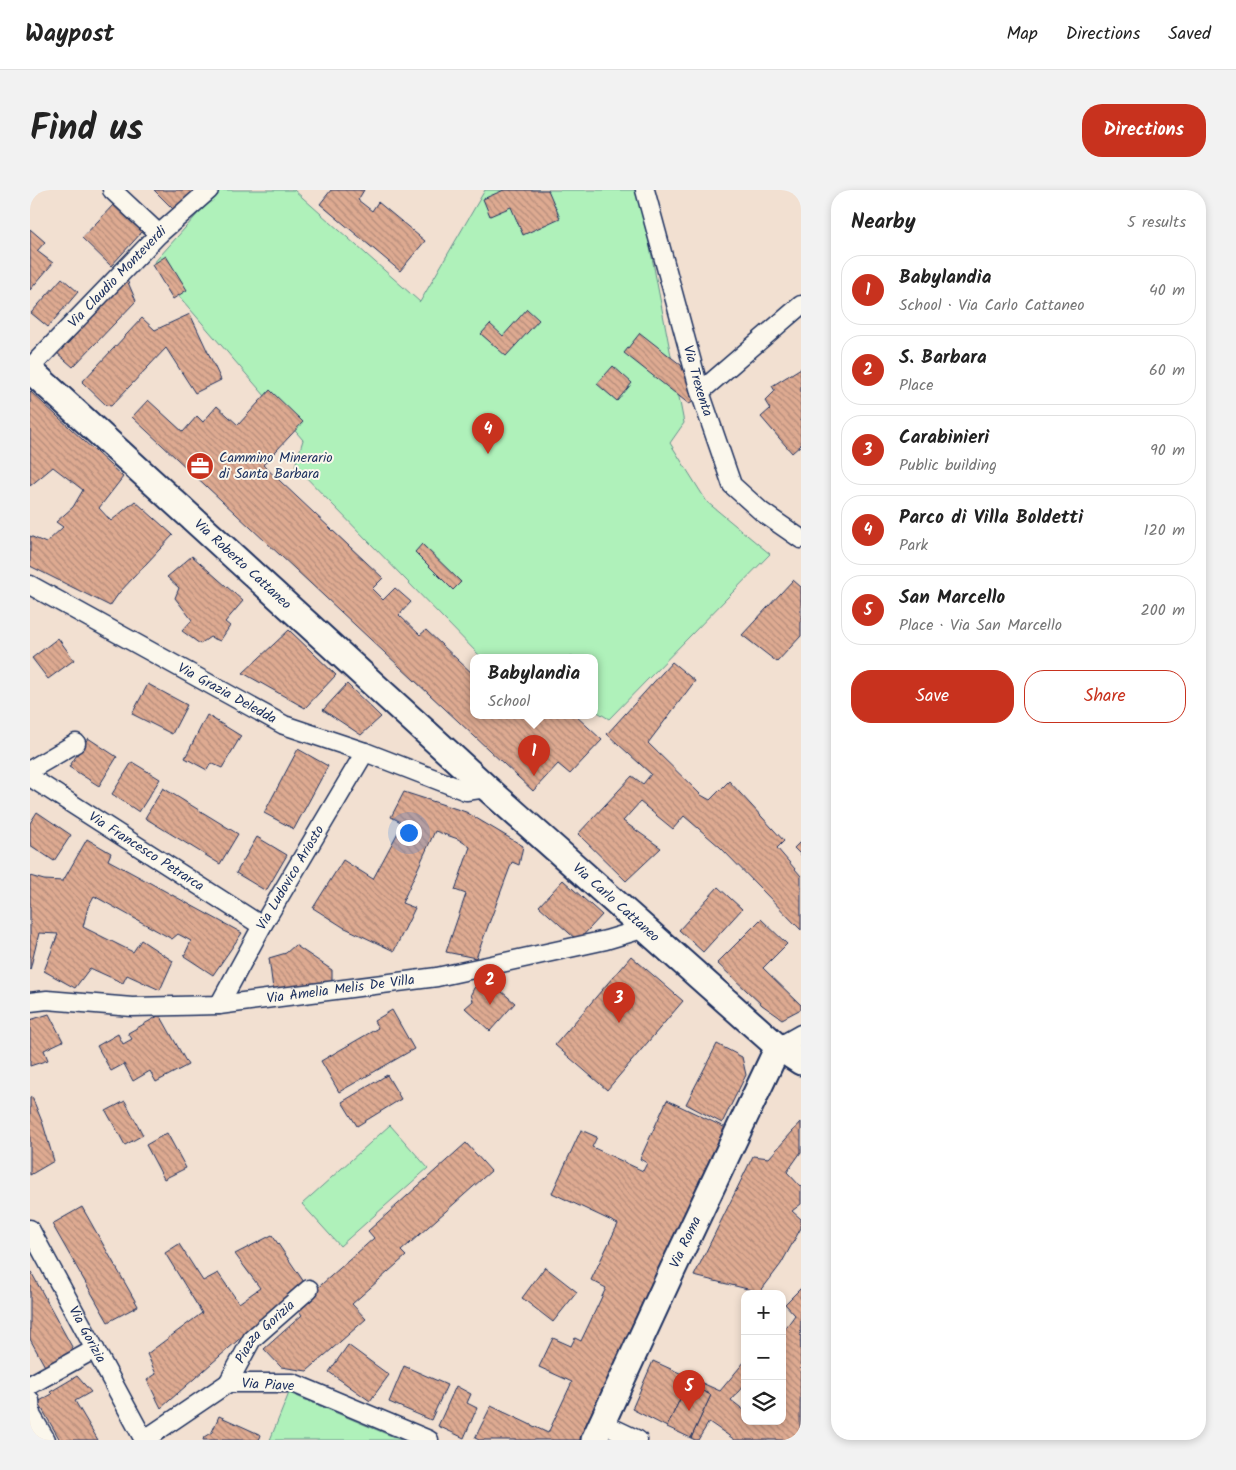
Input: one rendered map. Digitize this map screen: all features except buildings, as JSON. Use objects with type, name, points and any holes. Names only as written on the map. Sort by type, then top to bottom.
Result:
[{"type":"main road","name":"Via Roberto Cattaneo","points":[[30,369],[455,757]]},
{"type":"main road","name":"Via Carlo Cattaneo","points":[[455,757],[487,788],[778,1047],[801,1062]]},
{"type":"main road","name":"Via Roma","points":[[598,1432],[778,1047]]},
{"type":"street","points":[[112,190],[159,234]]},
{"type":"street","name":"Via Claudio Monteverdi","points":[[30,369],[159,234],[209,190]]},
{"type":"street","name":"Via Trexenta","points":[[645,190],[700,392],[732,485],[762,512],[801,539]]},
{"type":"street","points":[[700,392],[801,305]]},
{"type":"street","name":"Via Grazia Deledda","points":[[30,585],[284,726],[365,752],[466,791],[487,788]]},
{"type":"street","points":[[30,770],[76,743]]},
{"type":"street","name":"Via Ludovico Ariosto","points":[[219,1005],[262,926],[365,752]]},
{"type":"street","points":[[435,779],[455,757]]},
{"type":"street","name":"Via Francesco Petrarca","points":[[30,777],[262,926]]},
{"type":"street","name":"Via Amelia Melis De Villa","points":[[30,1002],[47,1000],[132,1007],[219,1005],[437,977],[606,940],[646,928]]},
{"type":"street","points":[[778,1047],[801,1034]]},
{"type":"street","name":"Via Gorizia","points":[[30,1229],[144,1440]]},
{"type":"street","name":"Piazza Gorizia","points":[[228,1383],[252,1339],[309,1288]]},
{"type":"street","points":[[30,1385],[95,1349]]},
{"type":"street","name":"Via Piave","points":[[144,1440],[228,1383],[293,1383],[429,1440]]},
{"type":"street","points":[[30,1400],[32,1415],[46,1440]]},
{"type":"street","points":[[598,1432],[638,1440]]},
{"type":"green space","points":[[219,190],[294,190],[420,302],[485,190],[639,190],[684,423],[670,443],[707,502],[770,554],[609,719],[598,712],[598,654],[478,654],[295,466],[303,440],[152,265]]},
{"type":"green space","points":[[390,1125],[428,1168],[340,1246],[302,1204]]},
{"type":"green space","points":[[289,1393],[401,1440],[270,1440]]},
{"type":"place","name":"Parco di Villa Boldetti","points":[[488,454]]},
{"type":"place","name":"Cammino Minerario di Santa Barbara","points":[[200,466]]},
{"type":"place","name":"Babylandia","points":[[534,776]]},
{"type":"place","name":"S. Barbara","points":[[490,1005]]},
{"type":"place","name":"Carabinieri","points":[[619,1023]]},
{"type":"place","name":"San Marcello","points":[[689,1411]]}]
